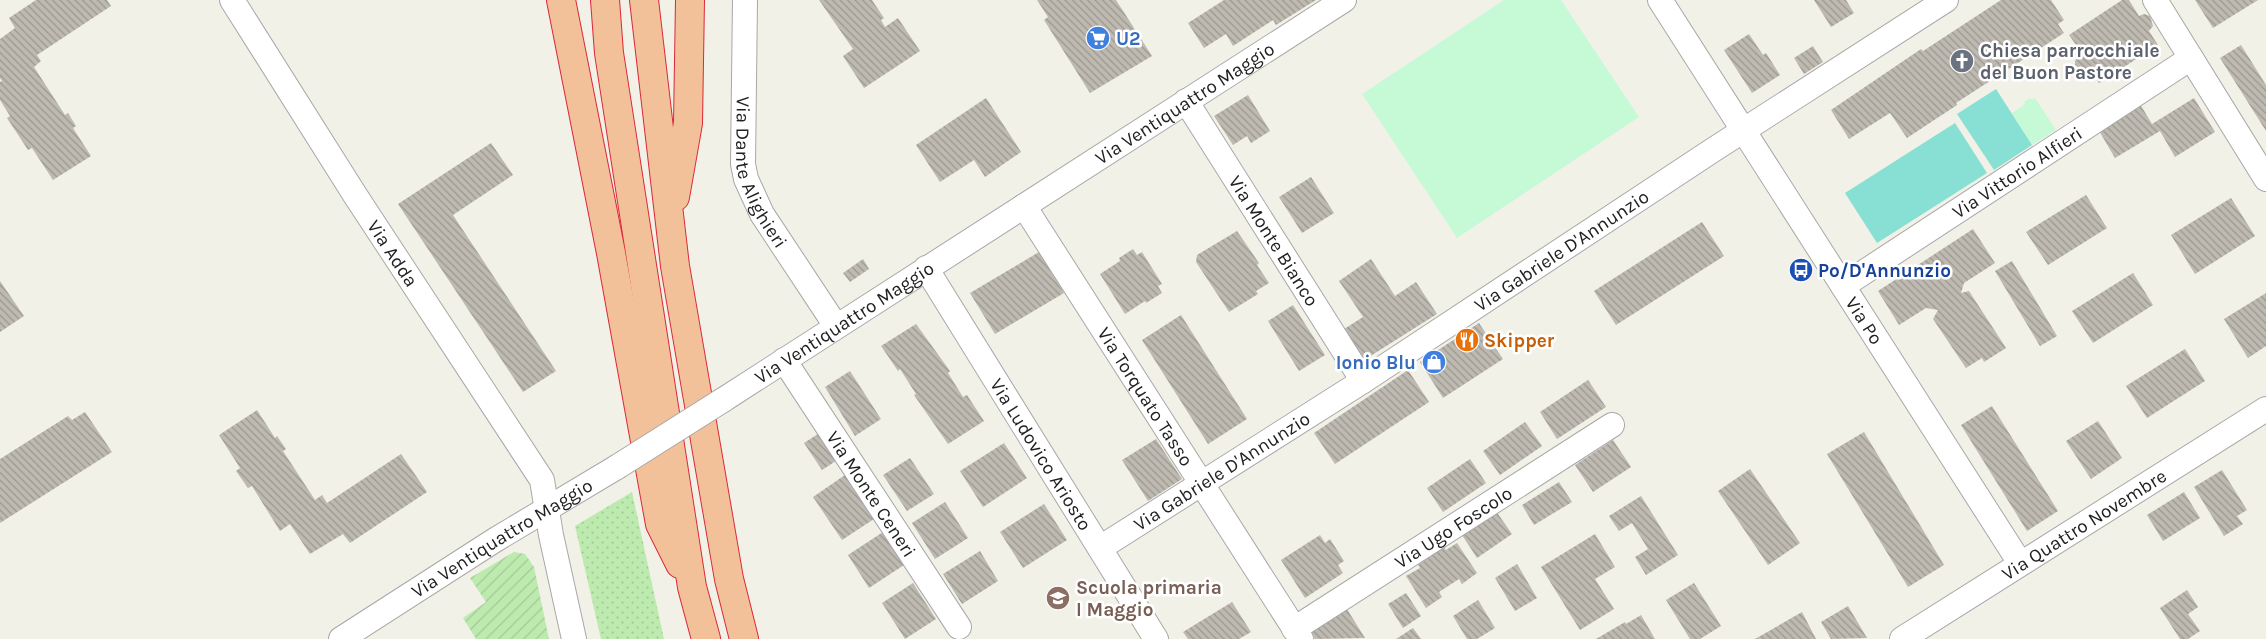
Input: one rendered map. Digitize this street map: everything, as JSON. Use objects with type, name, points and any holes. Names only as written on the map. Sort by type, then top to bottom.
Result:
[{"type":"highway","points":[[561,0],[612,253],[660,524],[692,587]]},
{"type":"highway","points":[[605,0],[609,53],[692,587],[706,639]]},
{"type":"highway","points":[[644,0],[670,225],[729,579],[744,639]]},
{"type":"highway","points":[[670,225],[688,123],[690,0]]},
{"type":"street","name":"Via Adda","points":[[232,0],[355,195],[538,472],[542,480],[553,544],[574,639]]},
{"type":"street","name":"Via Ventiquattro Maggio","points":[[341,639],[495,540],[617,468],[1344,0]]},
{"type":"street","name":"Via Po","points":[[1660,0],[2020,564]]},
{"type":"street","name":"Via Gabriele D'Annunzio","points":[[1100,548],[1363,381],[1946,0]]},
{"type":"street","points":[[2155,0],[2266,179]]},
{"type":"street","name":"Via Dante Alighieri","points":[[745,1],[743,164],[746,179],[762,214],[836,326]]},
{"type":"street","name":"Via Vittorio Alfieri","points":[[1843,286],[2190,58]]},
{"type":"street","name":"Via Monte Bianco","points":[[1186,101],[1363,381]]},
{"type":"street","name":"Via Torquato Tasso","points":[[1024,206],[1298,634]]},
{"type":"street","name":"Via Ludovico Ariosto","points":[[926,268],[1156,639]]},
{"type":"street","name":"Via Monte Ceneri","points":[[784,360],[959,627]]},
{"type":"street","name":"Via Quattro Novembre","points":[[1902,639],[2266,409]]},
{"type":"street","name":"Via Ugo Foscolo","points":[[1298,634],[1612,425]]},
{"type":"green space","points":[[1504,0],[1561,0],[1639,117],[1457,238],[1362,94]]},
{"type":"green space","points":[[2030,98],[2032,100],[2035,98],[2056,130],[2032,145],[2012,113]]},
{"type":"green space","points":[[632,492],[664,639],[601,639],[575,526]]},
{"type":"green space","points":[[514,552],[525,554],[534,567],[549,639],[476,639],[463,618],[486,602],[470,578]]},
{"type":"shaded area","points":[[1996,89],[2032,145],[1994,170],[1957,114]]},
{"type":"shaded area","points":[[1955,123],[1987,173],[1877,243],[1845,193]]},
{"type":"building","points":[[36,0],[107,0],[111,6],[37,55],[41,61],[34,67],[65,115],[68,113],[76,126],[73,128],[91,156],[53,180],[32,148],[28,150],[7,118],[10,116],[0,100],[0,82],[2,81],[0,78],[0,39],[15,28],[9,18]]},
{"type":"building","points":[[819,0],[872,0],[884,18],[881,20],[885,27],[898,18],[920,51],[864,88],[843,56],[853,49]]},
{"type":"building","name":"U2","points":[[1037,0],[1116,0],[1152,56],[1090,93],[1044,20],[1048,17]]},
{"type":"building","points":[[1224,0],[1316,0],[1276,25],[1273,20],[1233,46],[1226,34],[1204,48],[1188,23]]},
{"type":"building","points":[[1814,0],[1846,0],[1854,13],[1831,27]]},
{"type":"building","name":"Chiesa parrocchiale del Buon Pastore","points":[[2001,0],[2051,0],[2064,20],[2058,24],[2064,33],[1956,103],[1957,105],[1907,138],[1890,113],[1849,139],[1831,110],[1921,49],[1923,51]]},
{"type":"building","points":[[2122,0],[2129,0],[2139,16],[2144,14],[2150,16],[2153,26],[2149,31],[2158,45],[2099,83],[2092,71],[2085,72],[2075,65],[2075,61],[2081,52],[2069,35]]},
{"type":"building","points":[[2195,0],[2258,0],[2213,28]]},
{"type":"building","points":[[1749,34],[1763,55],[1766,53],[1780,75],[1752,93],[1724,50]]},
{"type":"building","points":[[2241,45],[2266,85],[2266,131],[2220,58]]},
{"type":"building","points":[[1813,46],[1823,62],[1804,74],[1794,58]]},
{"type":"building","points":[[1248,95],[1270,131],[1251,143],[1247,136],[1233,145],[1214,116]]},
{"type":"building","points":[[986,98],[1021,152],[985,177],[974,160],[940,182],[916,145]]},
{"type":"building","points":[[2194,98],[2215,132],[2175,157],[2160,131],[2115,158],[2098,129],[2140,104],[2152,124]]},
{"type":"building","points":[[491,143],[513,175],[453,215],[556,371],[523,392],[398,204]]},
{"type":"building","points":[[1311,177],[1334,213],[1302,233],[1279,197]]},
{"type":"building","points":[[2086,195],[2107,228],[2048,265],[2026,232]]},
{"type":"building","points":[[2231,198],[2255,236],[2195,274],[2171,235]]},
{"type":"building","points":[[1702,222],[1724,256],[1616,325],[1594,291]]},
{"type":"building","points":[[1973,229],[1995,263],[1964,283],[1961,293],[1969,291],[2006,348],[1984,362],[1982,358],[1966,368],[1933,319],[1938,310],[1926,308],[1899,325],[1878,291]]},
{"type":"building","points":[[1237,231],[1259,263],[1257,265],[1269,283],[1256,291],[1258,294],[1229,312],[1196,262],[1197,255]]},
{"type":"building","points":[[1133,249],[1137,255],[1142,252],[1162,284],[1158,286],[1162,293],[1125,314],[1100,274],[1120,261],[1119,258]]},
{"type":"building","points":[[1039,252],[1064,293],[995,334],[970,293]]},
{"type":"building","points":[[863,259],[869,269],[850,282],[843,273]]},
{"type":"building","points":[[1371,259],[1395,296],[1416,282],[1437,314],[1361,362],[1341,331],[1363,317],[1339,281]]},
{"type":"building","points":[[2012,261],[2057,336],[2040,346],[1995,271]]},
{"type":"building","points":[[2133,273],[2153,305],[2093,343],[2072,311]]},
{"type":"building","points":[[0,281],[24,316],[0,332]]},
{"type":"building","points":[[2266,293],[2266,346],[2248,358],[2224,319]]},
{"type":"building","points":[[1293,305],[1325,355],[1299,371],[1268,321]]},
{"type":"building","points":[[1181,315],[1247,419],[1208,444],[1142,340]]},
{"type":"building","points":[[1479,323],[1503,359],[1443,398],[1420,362]]},
{"type":"building","points":[[916,324],[950,371],[948,373],[963,397],[967,395],[984,421],[948,444],[914,395],[916,394],[900,369],[898,371],[881,346]]},
{"type":"building","points":[[2185,349],[2205,381],[2147,418],[2126,386]]},
{"type":"building","points":[[1408,370],[1429,402],[1335,464],[1314,433]]},
{"type":"building","points":[[850,371],[881,419],[855,436],[825,387]]},
{"type":"building","points":[[1588,380],[1606,407],[1557,439],[1540,412]]},
{"type":"building","points":[[1992,406],[2058,511],[2027,531],[1961,425]]},
{"type":"building","points":[[257,410],[275,438],[277,436],[286,449],[283,451],[315,500],[322,495],[327,503],[401,454],[427,492],[350,543],[343,534],[310,554],[290,524],[280,531],[252,486],[248,488],[236,471],[240,468],[219,435]]},
{"type":"building","points":[[85,412],[112,452],[0,523],[0,459],[68,416],[72,420]]},
{"type":"building","points":[[2098,421],[2122,458],[2091,479],[2066,441]]},
{"type":"building","points":[[1525,422],[1542,446],[1500,475],[1483,451]]},
{"type":"building","points":[[821,432],[839,459],[822,470],[804,443]]},
{"type":"building","points":[[1864,432],[1944,565],[1908,587],[1827,454]]},
{"type":"building","points":[[1156,439],[1182,479],[1148,501],[1122,460]]},
{"type":"building","points":[[1613,440],[1631,467],[1593,492],[1575,465]]},
{"type":"building","points":[[1004,443],[1027,478],[983,507],[960,471]]},
{"type":"building","points":[[910,458],[934,494],[907,511],[883,475]]},
{"type":"building","points":[[1470,459],[1486,483],[1443,512],[1427,488]]},
{"type":"building","points":[[1750,469],[1800,543],[1768,565],[1718,491]]},
{"type":"building","points":[[2222,470],[2247,510],[2237,516],[2243,524],[2224,536],[2194,487]]},
{"type":"building","points":[[845,475],[874,519],[842,540],[813,497]]},
{"type":"building","points":[[1559,482],[1572,502],[1534,525],[1522,505]]},
{"type":"building","points":[[2184,492],[2200,518],[2163,541],[2147,515]]},
{"type":"building","points":[[1641,496],[1678,555],[1646,575],[1635,557],[1648,549],[1632,523],[1619,531],[1609,516]]},
{"type":"building","points":[[945,502],[968,538],[935,559],[912,523]]},
{"type":"building","points":[[1044,504],[1067,540],[1023,568],[1000,532]]},
{"type":"building","points":[[1496,511],[1512,534],[1477,558],[1462,535]]},
{"type":"building","points":[[883,532],[904,565],[869,588],[848,555]]},
{"type":"building","points":[[1595,534],[1615,567],[1595,579],[1614,609],[1580,630],[1541,567]]},
{"type":"building","points":[[1320,535],[1325,543],[1330,539],[1344,561],[1338,565],[1343,573],[1305,598],[1281,560]]},
{"type":"building","points":[[1457,543],[1477,573],[1462,584],[1459,579],[1439,592],[1442,597],[1426,608],[1406,576],[1420,568],[1418,565],[1444,547],[1446,550]]},
{"type":"building","points":[[980,551],[998,581],[962,604],[943,574]]},
{"type":"building","points":[[1517,564],[1537,598],[1515,611],[1495,578]]},
{"type":"building","points":[[913,583],[936,619],[905,639],[882,603]]},
{"type":"building","points":[[1694,583],[1721,626],[1700,639],[1690,639],[1666,600]]},
{"type":"building","points":[[2187,590],[2198,607],[2188,614],[2200,631],[2188,639],[2180,639],[2160,608]]},
{"type":"building","points":[[1406,593],[1421,616],[1403,628],[1388,604]]},
{"type":"building","points":[[1478,600],[1495,628],[1477,639],[1467,639],[1453,616]]},
{"type":"building","points":[[1232,602],[1251,632],[1239,639],[1188,639],[1183,632]]},
{"type":"building","points":[[1345,606],[1365,638],[1315,639],[1309,629]]},
{"type":"building","points":[[1848,606],[1867,638],[1831,639],[1821,622]]},
{"type":"building","points":[[1802,612],[1816,639],[1755,639]]},
{"type":"building","points":[[1641,615],[1655,639],[1596,639],[1625,622],[1626,624]]},
{"type":"building","points":[[1413,628],[1421,639],[1396,639]]},
{"type":"place","name":"U2","points":[[1098,38]]},
{"type":"place","name":"Chiesa parrocchiale del Buon Pastore","points":[[1962,61]]},
{"type":"place","name":"Po/D'Annunzio","points":[[1801,270]]},
{"type":"place","name":"Skipper","points":[[1467,340]]},
{"type":"place","name":"Ionio Blu","points":[[1434,362]]},
{"type":"place","name":"Scuola primaria I Maggio","points":[[1058,598]]}]
